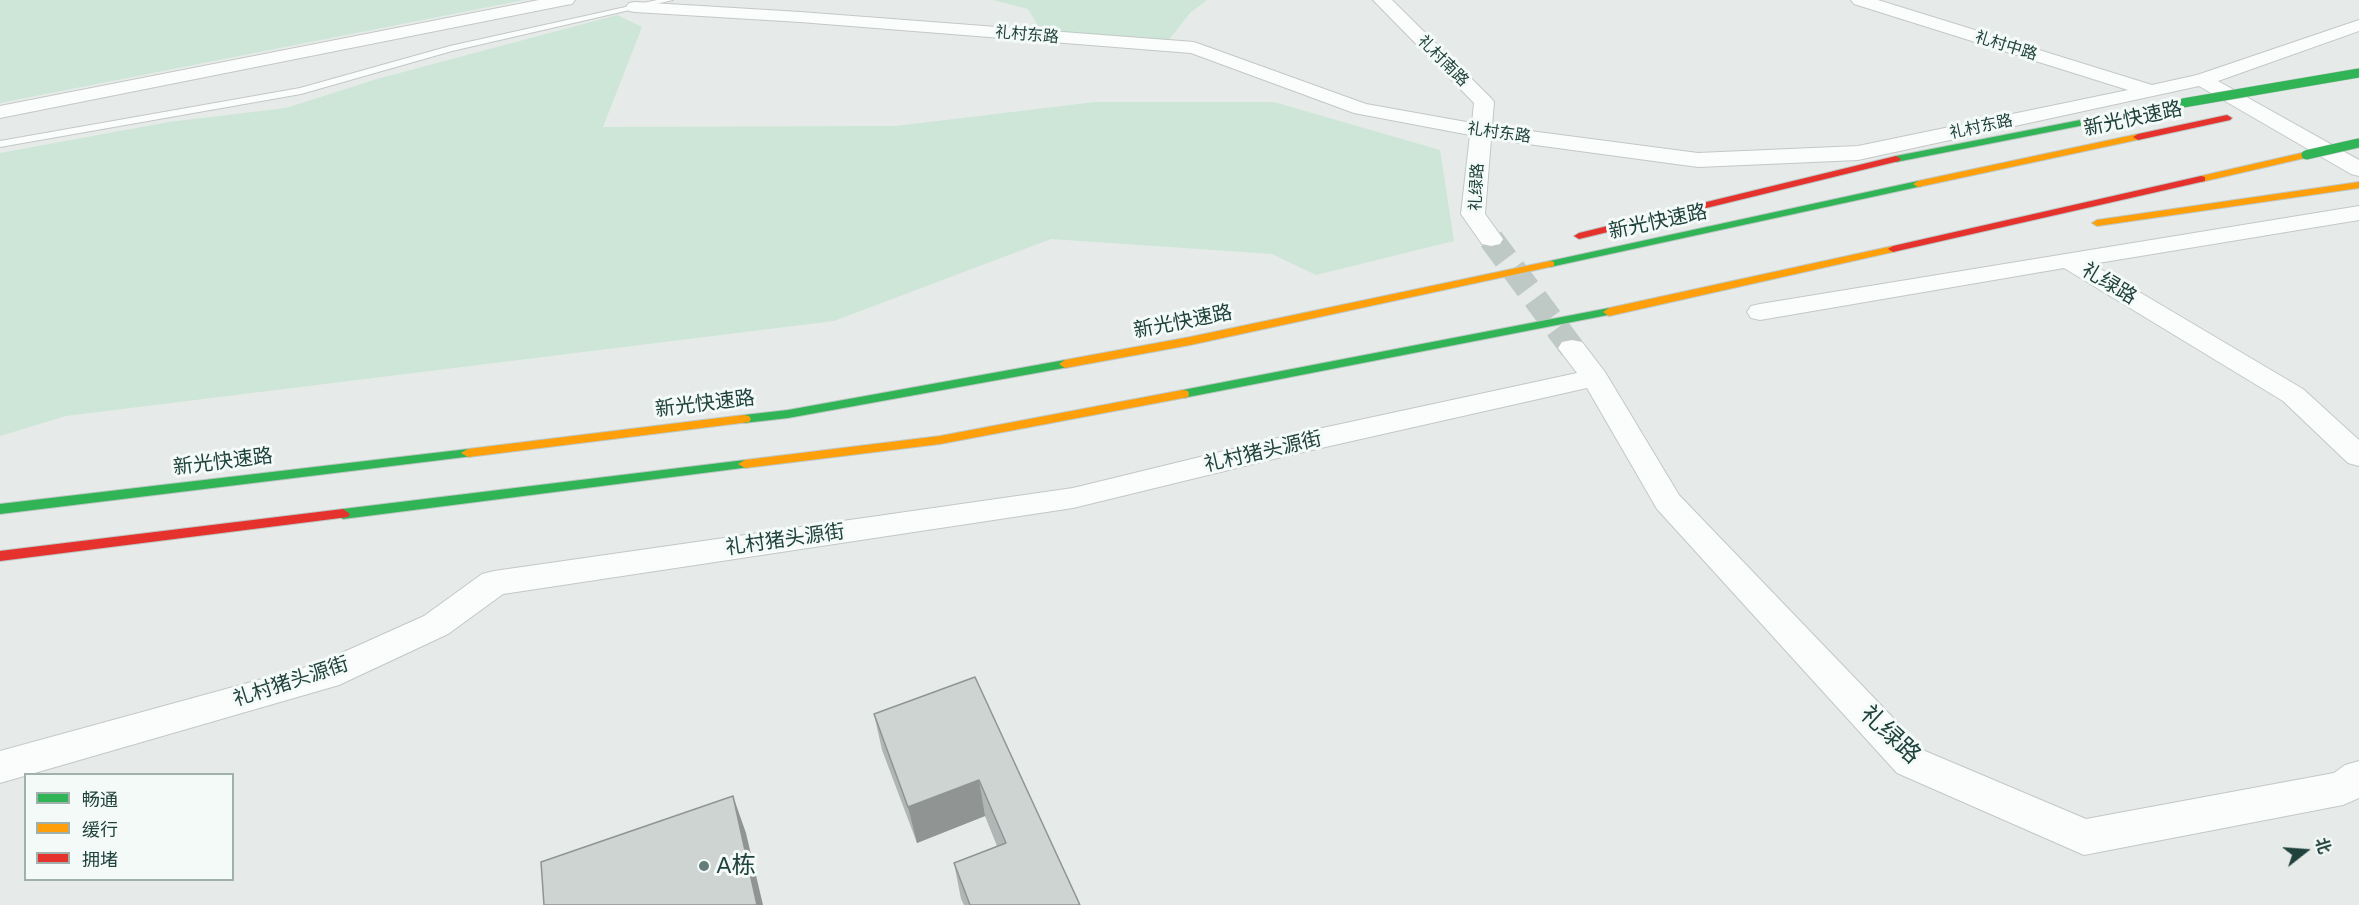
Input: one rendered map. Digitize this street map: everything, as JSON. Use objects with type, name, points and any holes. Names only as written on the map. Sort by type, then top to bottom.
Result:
[{"type":"highway","points":[[1567,239],[1910,156],[2183,103],[2359,74]]},
{"type":"highway","name":"新光快速路","points":[[0,509],[788,414],[1190,341],[2227,118],[2285,108]]},
{"type":"highway","points":[[0,556],[940,440],[1579,318],[1808,269],[2359,143]]},
{"type":"highway","points":[[2089,225],[2356,180]]},
{"type":"highway","points":[[1808,269],[2007,238]]},
{"type":"highway","points":[[1019,372],[1305,302]]},
{"type":"street","points":[[0,112],[566,0]]},
{"type":"street","name":"礼村南路","points":[[1382,0],[1484,102],[1481,131]]},
{"type":"street","name":"礼村中路","points":[[1860,0],[2152,91]]},
{"type":"street","name":"礼村东路","points":[[635,7],[800,17],[1194,48],[1361,109],[1481,131],[1698,160],[1858,153],[2202,81],[2359,25]]},
{"type":"street","points":[[2202,81],[2356,180]]},
{"type":"street","name":"礼绿路","points":[[1481,131],[1473,214],[1491,239]]},
{"type":"street","name":"礼绿路","points":[[2068,260],[2359,213]]},
{"type":"street","points":[[1760,312],[2068,260]]},
{"type":"street","name":"礼绿路","points":[[2068,260],[2293,395],[2359,456]]},
{"type":"street","name":"礼绿路","points":[[1572,348],[1594,378],[1668,502],[1911,762],[2084,837],[2343,788],[2359,777]]},
{"type":"street","name":"礼村猪头源街","points":[[0,767],[326,675],[436,625],[494,583],[1073,498],[1290,445],[1594,378]]},
{"type":"lane","points":[[0,144],[302,91],[450,49],[669,0]]},
{"type":"green space","points":[[0,0],[524,0],[0,103]]},
{"type":"green space","points":[[993,0],[1207,0],[1190,13],[1167,42],[1043,34],[1028,9]]},
{"type":"green space","points":[[617,15],[642,27],[603,127],[896,126],[1095,102],[1274,102],[1440,150],[1454,241],[1316,275],[1272,254],[1051,239],[834,321],[66,416],[0,436],[0,153],[169,122],[286,108],[377,79]]},
{"type":"building","points":[[975,677],[1080,905],[970,905],[954,863],[1006,843],[979,780],[908,807],[874,714]]},
{"type":"building","points":[[733,796],[757,905],[544,905],[541,862]]},
{"type":"tunnel","points":[[1491,239],[1572,348]]},
{"type":"traffic: fast","points":[[2183,103],[2359,73]]},
{"type":"traffic: fast","points":[[1896,159],[2183,103]]},
{"type":"traffic: fast","points":[[2306,155],[2359,143]]},
{"type":"traffic: fast","points":[[1550,264],[1918,184]]},
{"type":"traffic: fast","points":[[1183,394],[1609,312]]},
{"type":"traffic: fast","points":[[744,419],[788,414],[1065,364]]},
{"type":"traffic: fast","points":[[0,509],[468,453]]},
{"type":"traffic: fast","points":[[343,514],[745,464]]},
{"type":"traffic: slow","points":[[1918,184],[2138,137]]},
{"type":"traffic: slow","points":[[2201,179],[2306,155]]},
{"type":"traffic: slow","points":[[2097,223],[2359,185]]},
{"type":"traffic: slow","points":[[1609,312],[1893,249]]},
{"type":"traffic: slow","points":[[1065,364],[1190,341],[1550,264]]},
{"type":"traffic: slow","points":[[745,464],[940,440],[1183,394]]},
{"type":"traffic: slow","points":[[468,453],[744,419]]},
{"type":"traffic: jam","points":[[2138,137],[2227,118]]},
{"type":"traffic: jam","points":[[1579,236],[1896,159]]},
{"type":"traffic: jam","points":[[1893,249],[2201,179]]},
{"type":"traffic: jam","points":[[0,556],[343,514]]},
{"type":"place","name":"A栋","points":[[704,866]]}]
